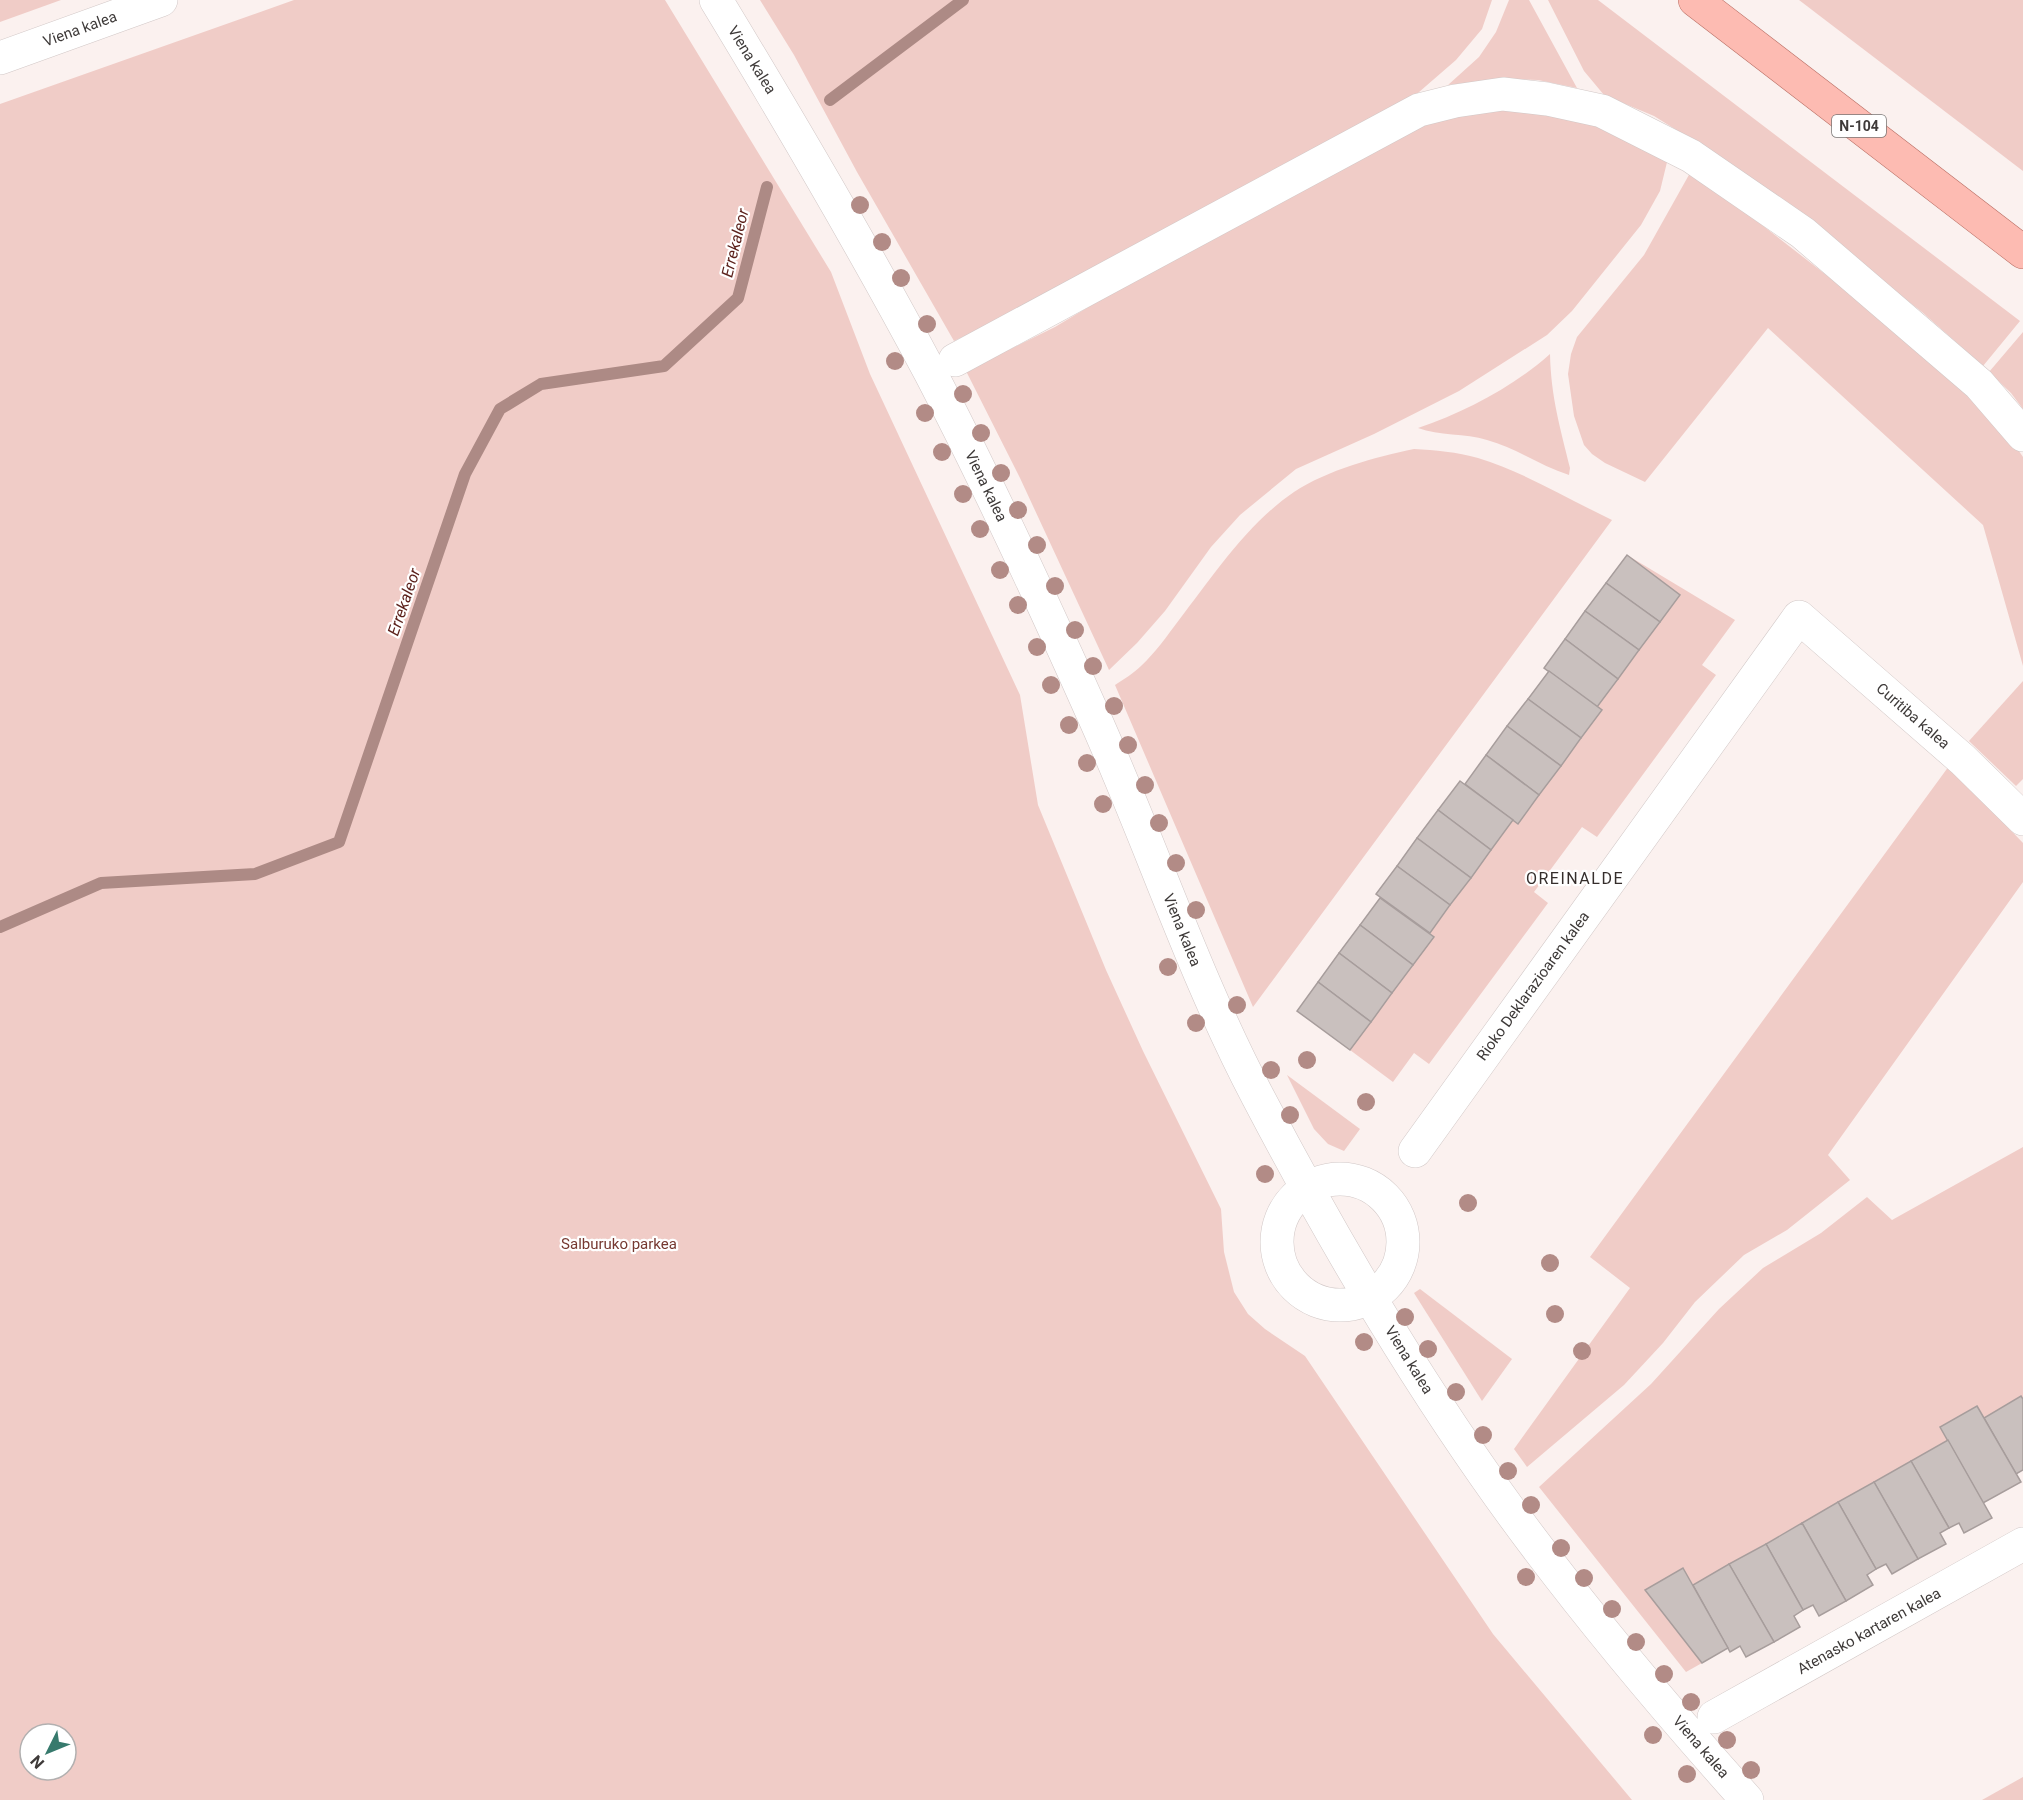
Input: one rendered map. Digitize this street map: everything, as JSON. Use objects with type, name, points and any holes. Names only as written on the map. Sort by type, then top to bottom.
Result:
[{"type":"main road","name":"N-104","points":[[1695,0],[2023,252]]},
{"type":"street","name":"Viena kalea","points":[[0,58],[160,0]]},
{"type":"street","name":"Viena kalea","points":[[716,0],[842,213],[930,374],[992,496],[1096,720],[1204,982],[1255,1092],[1370,1299],[1441,1410],[1531,1540],[1638,1675],[1747,1800]]},
{"type":"street","points":[[955,360],[1419,110],[1455,101],[1503,94],[1547,99],[1602,111],[1691,156],[1803,233],[1979,384],[2023,435]]},
{"type":"street","name":"Curitiba kalea","points":[[1799,617],[1963,760],[2023,819]]},
{"type":"street","name":"Rioko Deklarazioaren kalea","points":[[1414,1151],[1799,617]]},
{"type":"street","points":[[1344,1178],[1363,1182],[1380,1192],[1393,1206],[1401,1224],[1404,1242],[1400,1265],[1388,1285],[1370,1299],[1349,1305],[1328,1305],[1307,1296],[1291,1282],[1280,1263],[1276,1242],[1280,1221],[1291,1201],[1307,1187],[1325,1180],[1344,1178]]},
{"type":"street","name":"Atenasko kartaren kalea","points":[[1714,1717],[2023,1544]]},
{"type":"green space","points":[[0,0],[61,0],[0,22]]},
{"type":"green space","name":"Salburuko parkea","points":[[294,0],[665,0],[831,272],[870,374],[1020,695],[1038,805],[1106,970],[1221,1209],[1224,1252],[1234,1292],[1248,1314],[1265,1329],[1305,1356],[1493,1634],[1632,1800],[0,1800],[0,104]]},
{"type":"green space","points":[[760,0],[1492,0],[1482,29],[1456,60],[1411,99],[1046,298],[954,341],[857,172],[794,55]]},
{"type":"green space","points":[[1509,0],[1529,0],[1577,88],[1538,80],[1503,79],[1448,85],[1479,57],[1496,32]]},
{"type":"green space","points":[[1548,0],[1598,0],[2020,321],[1983,366],[1922,312],[1699,144],[1654,116],[1604,95],[1584,71]]},
{"type":"green space","points":[[1799,0],[2023,0],[2023,171]]},
{"type":"green space","points":[[1517,108],[1600,125],[1668,158],[1660,191],[1641,225],[1572,311],[1547,335],[1459,391],[1374,434],[1296,469],[1240,515],[1211,547],[1165,611],[1109,670],[1020,478],[966,371],[1055,327],[1142,275],[1432,118]]},
{"type":"green space","points":[[1690,173],[1762,225],[1929,355],[2010,438],[2023,457],[2023,666],[1983,525],[1768,328],[1645,482],[1605,463],[1584,445],[1574,416],[1568,374],[1571,354],[1577,337],[1644,255]]},
{"type":"green space","points":[[2023,332],[2023,409],[2011,393],[1989,372]]},
{"type":"green space","points":[[1550,354],[1554,398],[1570,468],[1569,475],[1487,440],[1418,428],[1488,397],[1536,366]]},
{"type":"green space","points":[[1414,449],[1462,454],[1495,464],[1529,478],[1612,520],[1253,1007],[1115,685],[1151,656],[1246,535],[1277,505],[1294,492],[1321,477],[1368,460]]},
{"type":"green space","points":[[1627,555],[1735,620],[1702,665],[1716,675],[1597,837],[1582,827],[1534,892],[1548,903],[1429,1064],[1414,1053],[1393,1082],[1350,1050],[1433,937],[1430,933],[1513,820],[1518,823],[1602,710],[1597,707],[1680,595]]},
{"type":"green space","points":[[2023,681],[2023,779],[2016,786],[1969,741]]},
{"type":"green space","points":[[1949,766],[2023,843],[2023,882],[1828,1155],[1850,1180],[1787,1230],[1744,1255],[1695,1302],[1663,1343],[1624,1385],[1527,1467],[1514,1449],[1630,1288],[1590,1257]]},
{"type":"green space","points":[[1287,1075],[1360,1129],[1344,1151],[1328,1144],[1314,1129]]},
{"type":"green space","points":[[2023,1147],[2023,1399],[2021,1397],[1984,1418],[1977,1406],[1940,1427],[1948,1440],[1693,1585],[1683,1568],[1646,1590],[1702,1663],[1686,1672],[1539,1487],[1651,1384],[1719,1309],[1763,1268],[1821,1233],[1867,1197],[1892,1220]]},
{"type":"green space","points":[[1420,1289],[1512,1359],[1482,1401],[1414,1293]]},
{"type":"green space","points":[[2023,1777],[2023,1800],[1982,1800]]},
{"type":"building","points":[[1627,555],[1680,595],[1660,622],[1606,583]]},
{"type":"building","points":[[1606,583],[1660,622],[1639,650],[1585,611]]},
{"type":"building","points":[[1585,611],[1639,650],[1618,679],[1565,639]]},
{"type":"building","points":[[1565,639],[1618,679],[1597,707],[1544,668]]},
{"type":"building","points":[[1549,671],[1602,710],[1581,738],[1528,699]]},
{"type":"building","points":[[1528,699],[1581,738],[1561,766],[1507,726]]},
{"type":"building","points":[[1507,726],[1561,766],[1539,795],[1486,755]]},
{"type":"building","points":[[1486,755],[1539,795],[1518,824],[1465,784]]},
{"type":"building","points":[[1460,781],[1513,820],[1491,850],[1438,810]]},
{"type":"building","points":[[1438,810],[1491,850],[1471,878],[1417,838]]},
{"type":"building","points":[[1417,838],[1471,878],[1450,905],[1397,866]]},
{"type":"building","points":[[1397,866],[1450,905],[1430,933],[1376,894]]},
{"type":"building","points":[[1380,898],[1434,937],[1413,965],[1360,925]]},
{"type":"building","points":[[1360,925],[1413,965],[1392,993],[1339,953]]},
{"type":"building","points":[[1339,953],[1392,993],[1371,1022],[1318,982]]},
{"type":"building","points":[[1318,982],[1371,1022],[1350,1050],[1297,1011]]},
{"type":"building","points":[[2021,1396],[2023,1399],[2023,1470],[2016,1474],[1984,1418]]},
{"type":"building","points":[[1977,1406],[2021,1482],[1983,1503],[1940,1427]]},
{"type":"building","points":[[1948,1440],[1992,1518],[1964,1533],[1959,1523],[1949,1528],[1911,1461]]},
{"type":"building","points":[[1911,1461],[1949,1528],[1940,1533],[1946,1544],[1918,1559],[1874,1482]]},
{"type":"building","points":[[1874,1482],[1918,1559],[1892,1574],[1886,1564],[1876,1569],[1838,1502]]},
{"type":"building","points":[[1838,1502],[1876,1569],[1867,1575],[1873,1585],[1846,1601],[1802,1523]]},
{"type":"building","points":[[1802,1523],[1846,1601],[1819,1616],[1813,1605],[1803,1610],[1766,1544]]},
{"type":"building","points":[[1766,1544],[1803,1610],[1794,1616],[1800,1627],[1774,1642],[1729,1564]]},
{"type":"building","points":[[1729,1564],[1774,1642],[1746,1657],[1740,1646],[1730,1652],[1693,1585]]},
{"type":"building","points":[[1683,1568],[1728,1648],[1702,1663],[1645,1590]]},
{"type":"waterway","name":"Errekaleor","points":[[830,100],[963,0]]},
{"type":"waterway","name":"Errekaleor","points":[[0,927],[101,883],[255,874],[339,842],[465,474],[500,409],[541,384],[664,366],[738,298],[767,187]]},
{"type":"district","name":"OREINALDE","points":[[1575,878]]}]
